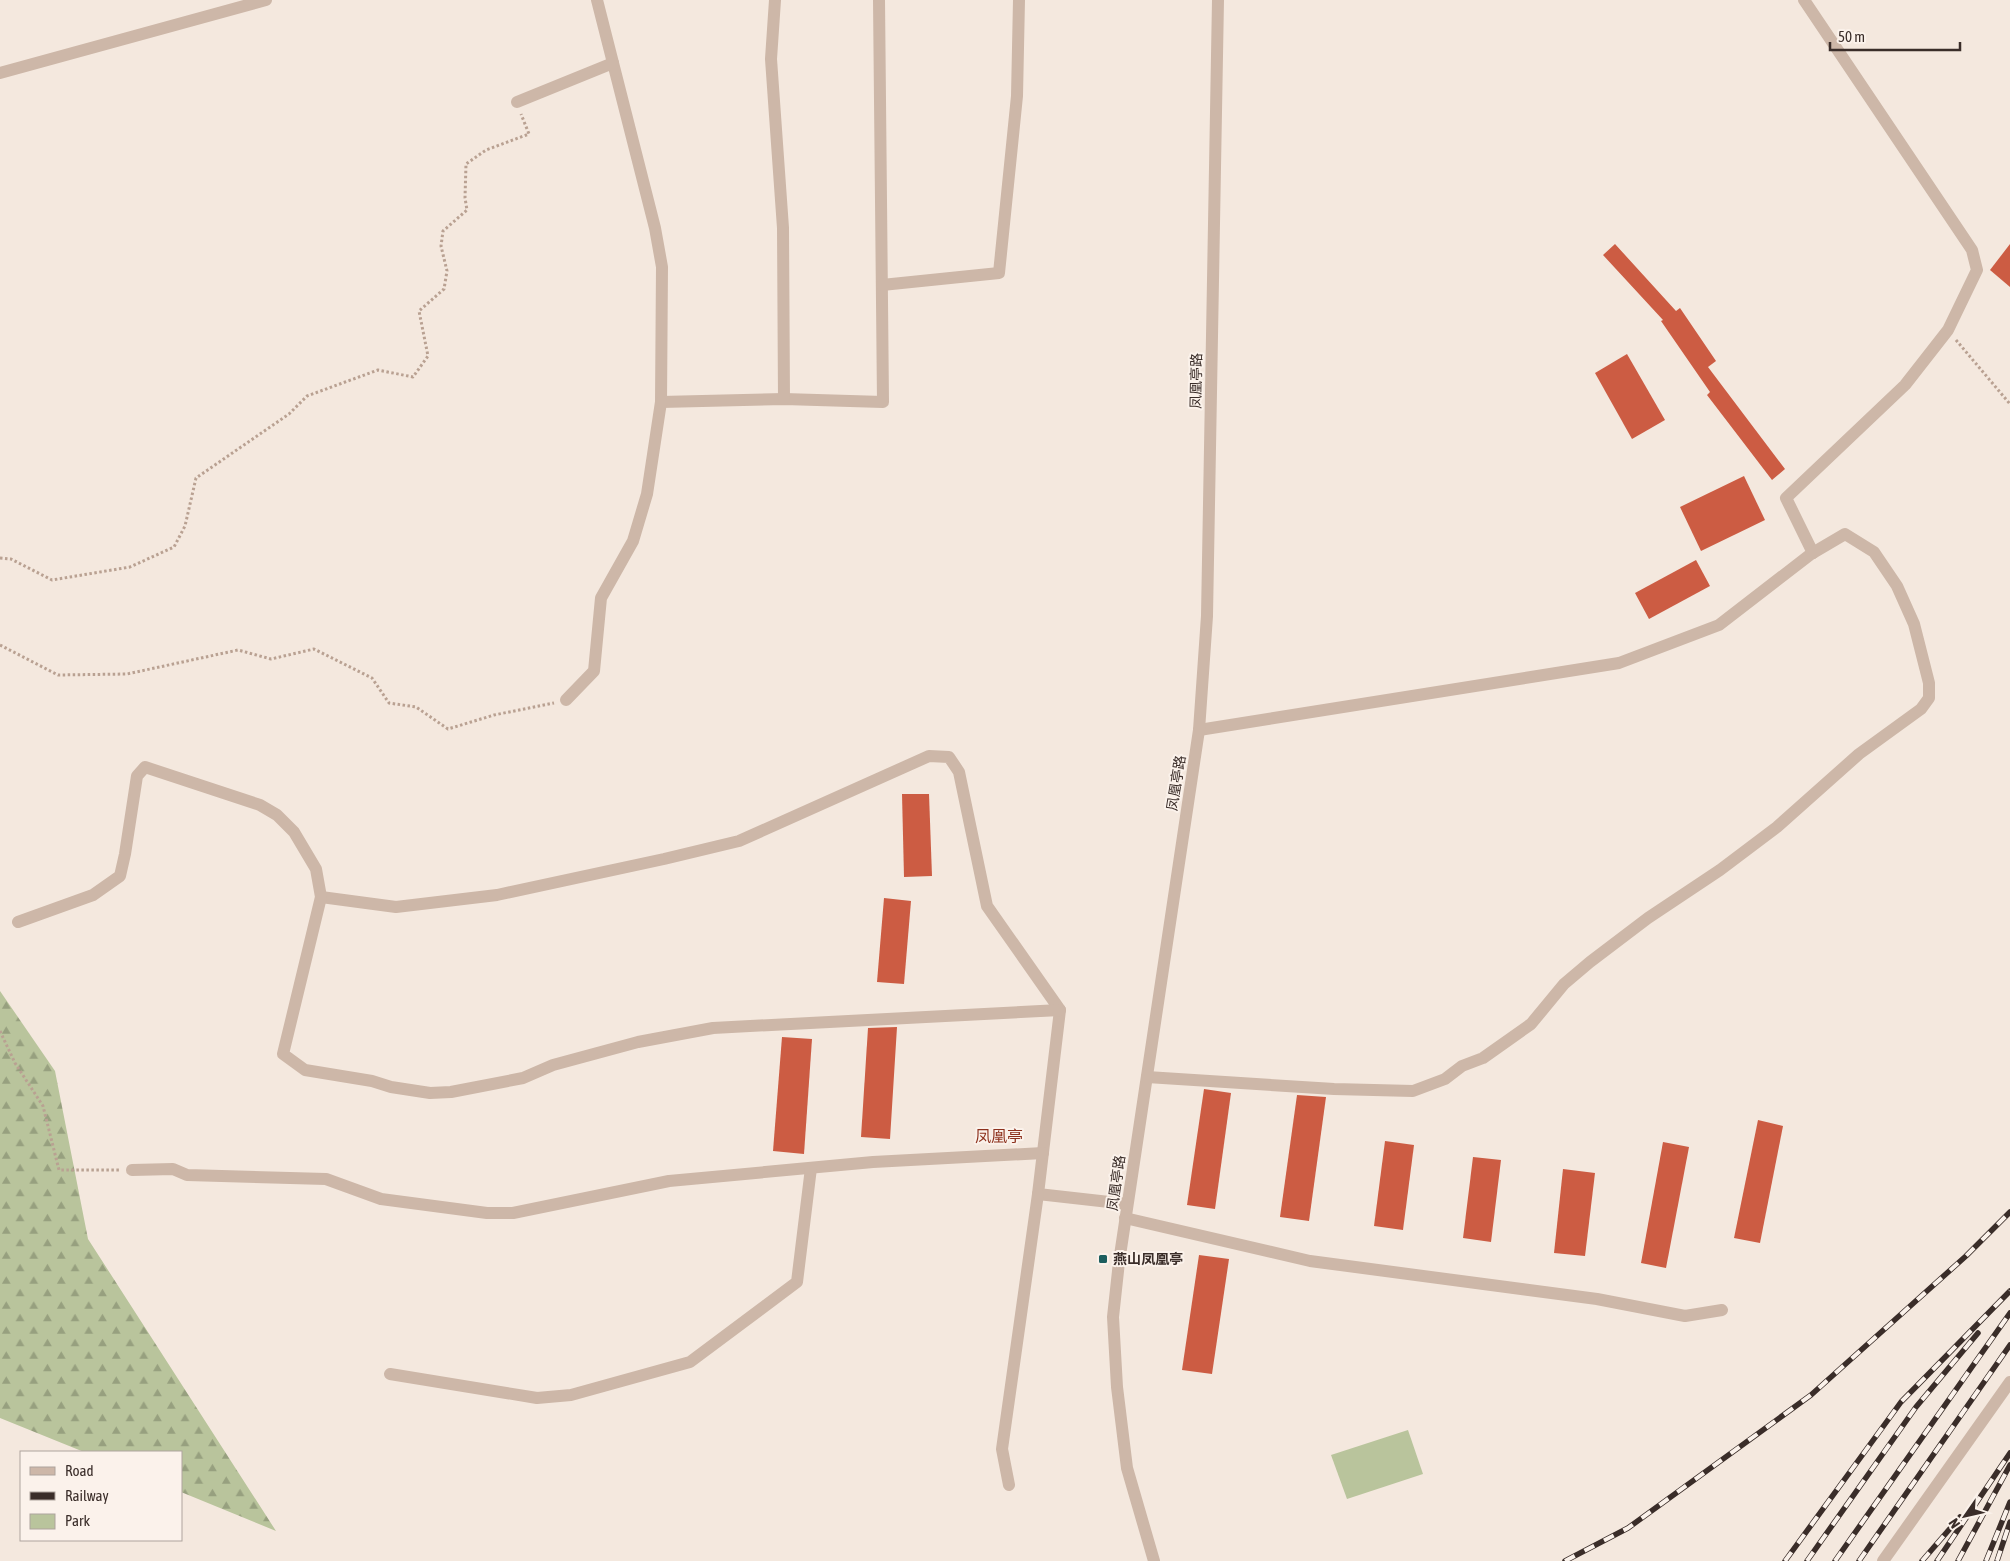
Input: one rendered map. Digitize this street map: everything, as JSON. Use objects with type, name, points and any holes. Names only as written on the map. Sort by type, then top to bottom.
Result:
[{"type":"street","points":[[0,73],[266,0]]},
{"type":"street","points":[[566,700],[594,671],[601,598],[633,541],[647,494],[661,402],[662,266],[655,228],[597,0]]},
{"type":"street","points":[[775,0],[772,58],[783,228],[784,399]]},
{"type":"street","points":[[661,402],[784,399],[884,402],[879,0]]},
{"type":"street","points":[[882,285],[999,273],[1017,96],[1019,0]]},
{"type":"street","name":"凤凰亭路","points":[[1154,1561],[1127,1468],[1113,1318],[1125,1218],[1199,730],[1207,616],[1218,0]]},
{"type":"street","points":[[1804,0],[1972,250],[1977,270],[1948,330],[1905,385],[1786,498],[1813,553]]},
{"type":"street","points":[[517,102],[613,63]]},
{"type":"street","points":[[1147,1077],[1334,1089],[1413,1091],[1445,1079],[1462,1066],[1483,1058],[1531,1024],[1564,984],[1590,962],[1648,918],[1720,870],[1756,843],[1859,754],[1921,709],[1930,698],[1930,683],[1914,624],[1897,586],[1874,552],[1845,534],[1813,553],[1719,625],[1620,664],[1199,730]]},
{"type":"street","points":[[321,897],[396,906],[497,895],[654,861],[739,841],[929,756],[949,757],[959,772],[987,906],[1060,1010],[1044,1153],[1002,1449],[1009,1485]]},
{"type":"street","points":[[18,922],[93,895],[120,876],[137,776],[145,767],[260,805],[277,815],[294,832],[316,868],[321,897],[283,1054],[305,1070],[372,1081],[390,1088],[430,1093],[451,1092],[524,1078],[553,1065],[638,1042],[713,1028],[1060,1010]]},
{"type":"street","points":[[132,1170],[173,1169],[187,1175],[326,1179],[381,1199],[487,1213],[513,1213],[669,1181],[873,1162],[1044,1153]]},
{"type":"street","points":[[390,1374],[537,1398],[571,1395],[690,1362],[797,1282],[811,1168]]},
{"type":"street","points":[[1038,1194],[1128,1204]]},
{"type":"street","points":[[1125,1218],[1310,1261],[1598,1299],[1685,1316],[1722,1310]]},
{"type":"street","points":[[1883,1561],[2010,1382]]},
{"type":"path","points":[[0,558],[11,559],[52,580],[130,567],[174,547],[185,526],[196,478],[290,414],[307,396],[378,370],[413,377],[428,356],[419,311],[444,289],[447,272],[441,246],[443,232],[467,210],[465,198],[466,164],[486,150],[529,134],[517,102]]},
{"type":"path","points":[[1948,330],[2010,404]]},
{"type":"path","points":[[0,645],[58,675],[127,674],[238,650],[270,659],[314,649],[372,678],[389,703],[416,707],[448,729],[494,715],[566,700]]},
{"type":"path","points":[[0,1031],[14,1063],[43,1106],[59,1170],[132,1170]]},
{"type":"green space","points":[[0,991],[55,1071],[88,1239],[276,1531],[182,1492],[182,1451],[82,1451],[0,1418]]},
{"type":"green space","points":[[1408,1430],[1423,1474],[1347,1499],[1331,1455]]},
{"type":"building","points":[[1615,244],[1676,311],[1680,308],[1716,361],[1708,367],[1785,469],[1772,480],[1707,395],[1710,392],[1661,321],[1663,320],[1603,255]]},
{"type":"building","points":[[2010,244],[2010,287],[1990,270]]},
{"type":"building","points":[[1627,354],[1665,420],[1632,439],[1595,373]]},
{"type":"building","points":[[1744,476],[1765,520],[1701,551],[1680,507]]},
{"type":"building","points":[[1696,560],[1710,586],[1649,619],[1635,593]]},
{"type":"building","points":[[902,794],[929,794],[932,876],[904,877]]},
{"type":"building","points":[[884,898],[911,901],[904,984],[877,982]]},
{"type":"building","points":[[897,1027],[890,1139],[861,1137],[868,1028]]},
{"type":"building","points":[[782,1037],[812,1039],[804,1154],[773,1151]]},
{"type":"building","points":[[1204,1089],[1231,1093],[1215,1209],[1187,1205]]},
{"type":"building","points":[[1297,1095],[1326,1097],[1309,1221],[1280,1217]]},
{"type":"building","points":[[1758,1120],[1783,1126],[1760,1243],[1734,1238]]},
{"type":"building","points":[[1385,1141],[1414,1145],[1403,1230],[1374,1226]]},
{"type":"building","points":[[1663,1142],[1689,1147],[1666,1268],[1641,1263]]},
{"type":"building","points":[[1473,1157],[1501,1160],[1491,1242],[1463,1238]]},
{"type":"building","points":[[1563,1169],[1595,1173],[1585,1256],[1554,1253]]},
{"type":"building","points":[[1199,1255],[1229,1259],[1212,1374],[1182,1370]]},
{"type":"railway","points":[[1565,1561],[1628,1528],[1811,1395],[1966,1256],[2010,1212]]},
{"type":"railway","points":[[1785,1561],[1901,1402],[2010,1291]]},
{"type":"railway","points":[[1835,1561],[2010,1313]]},
{"type":"railway","points":[[1807,1561],[1916,1407],[1978,1333]]},
{"type":"railway","points":[[1859,1561],[2010,1345]]},
{"type":"railway","points":[[1937,1561],[2010,1453]]},
{"type":"railway","points":[[1958,1561],[2010,1465]]},
{"type":"railway","points":[[1986,1561],[2010,1502]]},
{"type":"railway","points":[[1922,1561],[1960,1517]]},
{"type":"railway","points":[[1997,1561],[2010,1522]]},
{"type":"place","name":"燕山凤凰亭","points":[[1103,1259]]},
{"type":"district","name":"凤凰亭","points":[[999,1136]]}]
